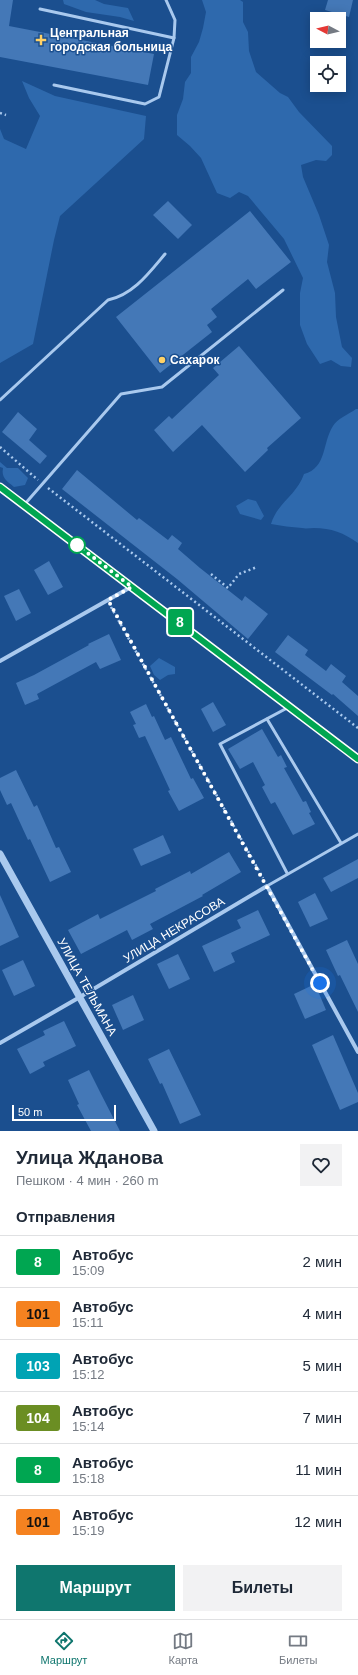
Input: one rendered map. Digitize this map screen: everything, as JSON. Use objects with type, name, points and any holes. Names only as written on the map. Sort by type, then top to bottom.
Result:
[{"type":"street","points":[[0,487],[358,760]]},
{"type":"street","points":[[0,661],[132,587]]},
{"type":"street","name":"УЛИЦА ТЕЛЬМАНА","points":[[0,854],[154,1131]]},
{"type":"street","points":[[267,886],[358,1052]]},
{"type":"street","name":"УЛИЦА НЕКРАСОВА","points":[[0,1044],[267,886]]},
{"type":"lane","points":[[54,85],[145,104],[159,97],[174,38],[175,20],[166,0]]},
{"type":"lane","points":[[40,9],[174,38]]},
{"type":"lane","points":[[0,400],[108,300],[119,297],[144,279],[165,254]]},
{"type":"lane","points":[[24,505],[121,394],[162,387],[283,290]]},
{"type":"lane","points":[[287,873],[220,744],[289,707]]},
{"type":"lane","points":[[267,719],[341,844]]},
{"type":"lane","name":"УЛИЦА НЕКРАСОВА","points":[[267,886],[287,873],[358,834]]},
{"type":"path","points":[[0,113],[6,115]]},
{"type":"path","points":[[0,448],[43,484],[358,728]]},
{"type":"path","points":[[211,574],[228,588],[239,574],[257,567]]},
{"type":"path","points":[[108,600],[267,886]]},
{"type":"shaded area","points":[[63,0],[95,0],[104,4],[128,8],[134,21],[120,17],[86,12],[64,4]]},
{"type":"shaded area","points":[[202,0],[240,0],[243,2],[243,22],[248,32],[249,51],[256,72],[280,93],[288,97],[299,112],[332,146],[332,155],[326,161],[316,160],[301,165],[303,177],[319,215],[329,245],[327,262],[335,293],[336,317],[342,347],[352,358],[351,367],[341,366],[331,360],[320,364],[307,344],[300,325],[300,293],[303,278],[284,239],[248,196],[239,192],[230,198],[217,193],[201,158],[177,135],[177,115],[183,99],[185,82],[191,73],[191,57],[199,42],[206,12]]},
{"type":"shaded area","points":[[22,81],[55,96],[146,116],[144,139],[60,216],[33,344],[0,363],[0,129],[4,139],[26,149],[40,116],[29,98]]},
{"type":"shaded area","points":[[358,409],[358,543],[348,536],[332,530],[271,524],[278,510],[297,488],[304,474],[317,466],[335,423]]},
{"type":"shaded area","points":[[0,462],[7,468],[18,468],[28,478],[25,485],[14,487],[7,481],[3,474],[3,468],[0,467]]},
{"type":"shaded area","points":[[248,499],[256,501],[264,516],[261,520],[240,514],[236,506]]},
{"type":"shaded area","points":[[159,658],[175,667],[175,674],[168,675],[160,680],[154,675],[150,666]]},
{"type":"building","name":"Центральная городская больница","points":[[0,0],[13,0],[9,26],[154,54],[148,85],[0,57]]},
{"type":"building","points":[[328,0],[353,0],[349,17],[346,16],[346,12],[332,12],[325,10]]},
{"type":"building","points":[[168,201],[192,225],[178,239],[153,215]]},
{"type":"building","points":[[250,211],[291,262],[256,289],[248,279],[211,309],[217,317],[207,325],[212,332],[160,373],[116,317]]},
{"type":"building","points":[[239,346],[301,418],[267,448],[268,450],[245,472],[202,425],[173,452],[154,430],[169,416],[172,419],[219,375],[213,368]]},
{"type":"building","points":[[18,412],[37,429],[29,440],[47,456],[40,464],[2,432]]},
{"type":"building","points":[[77,470],[137,520],[139,518],[168,540],[172,535],[182,543],[178,549],[200,568],[242,601],[245,596],[268,614],[248,639],[177,579],[62,489]]},
{"type":"building","points":[[49,561],[63,587],[48,595],[34,570]]},
{"type":"building","points":[[19,589],[31,613],[16,621],[4,596]]},
{"type":"building","points":[[109,634],[121,660],[100,669],[96,662],[37,694],[39,699],[25,705],[16,683],[34,675],[89,645],[88,644]]},
{"type":"building","points":[[288,635],[308,650],[305,655],[326,671],[331,664],[346,676],[342,682],[358,696],[358,716],[333,694],[332,695],[275,652]]},
{"type":"building","points":[[213,702],[226,725],[213,732],[201,709]]},
{"type":"building","points":[[146,704],[152,717],[154,716],[165,740],[171,737],[191,779],[193,778],[204,798],[179,811],[168,791],[170,790],[145,736],[139,738],[133,725],[136,724],[130,712]]},
{"type":"building","points":[[262,729],[278,757],[281,755],[287,767],[284,768],[303,802],[306,801],[311,812],[309,813],[315,824],[293,835],[275,802],[271,804],[262,787],[265,785],[253,762],[240,769],[228,749]]},
{"type":"building","points":[[16,770],[34,807],[37,805],[56,848],[59,847],[71,872],[50,882],[11,803],[7,805],[0,790],[0,778]]},
{"type":"building","points":[[163,835],[171,853],[141,866],[133,849]]},
{"type":"building","points":[[229,852],[241,872],[202,895],[203,896],[150,924],[153,929],[132,940],[127,930],[81,954],[68,930],[98,914],[100,919],[156,891],[155,889],[190,871],[191,874]]},
{"type":"building","points":[[358,859],[358,878],[331,892],[323,878]]},
{"type":"building","points":[[315,893],[328,919],[310,927],[298,902]]},
{"type":"building","points":[[0,895],[19,937],[0,946]]},
{"type":"building","points":[[258,910],[270,935],[231,953],[235,962],[214,972],[202,946],[241,928],[237,920]]},
{"type":"building","points":[[347,940],[358,964],[358,1012],[340,975],[338,976],[326,950]]},
{"type":"building","points":[[178,954],[190,979],[169,989],[157,964]]},
{"type":"building","points":[[23,960],[35,986],[14,996],[2,970]]},
{"type":"building","points":[[315,984],[326,1010],[305,1019],[294,994]]},
{"type":"building","points":[[133,995],[144,1020],[123,1030],[112,1005]]},
{"type":"building","points":[[64,1021],[76,1046],[43,1062],[45,1066],[30,1074],[17,1049],[45,1035],[43,1031]]},
{"type":"building","points":[[333,1035],[358,1093],[358,1102],[340,1110],[312,1045]]},
{"type":"building","points":[[169,1049],[201,1115],[180,1124],[162,1083],[160,1084],[148,1059]]},
{"type":"building","points":[[89,1070],[120,1131],[91,1131],[77,1105],[79,1104],[68,1080]]},
{"type":"bus line","name":"8","points":[[0,487],[358,759]]},
{"type":"place","name":"Центральная городская больница","points":[[41,40]]},
{"type":"place","name":"Сахарок","points":[[162,360]]},
{"type":"route","points":[[77,545],[132,587],[108,600],[320,983]]}]
